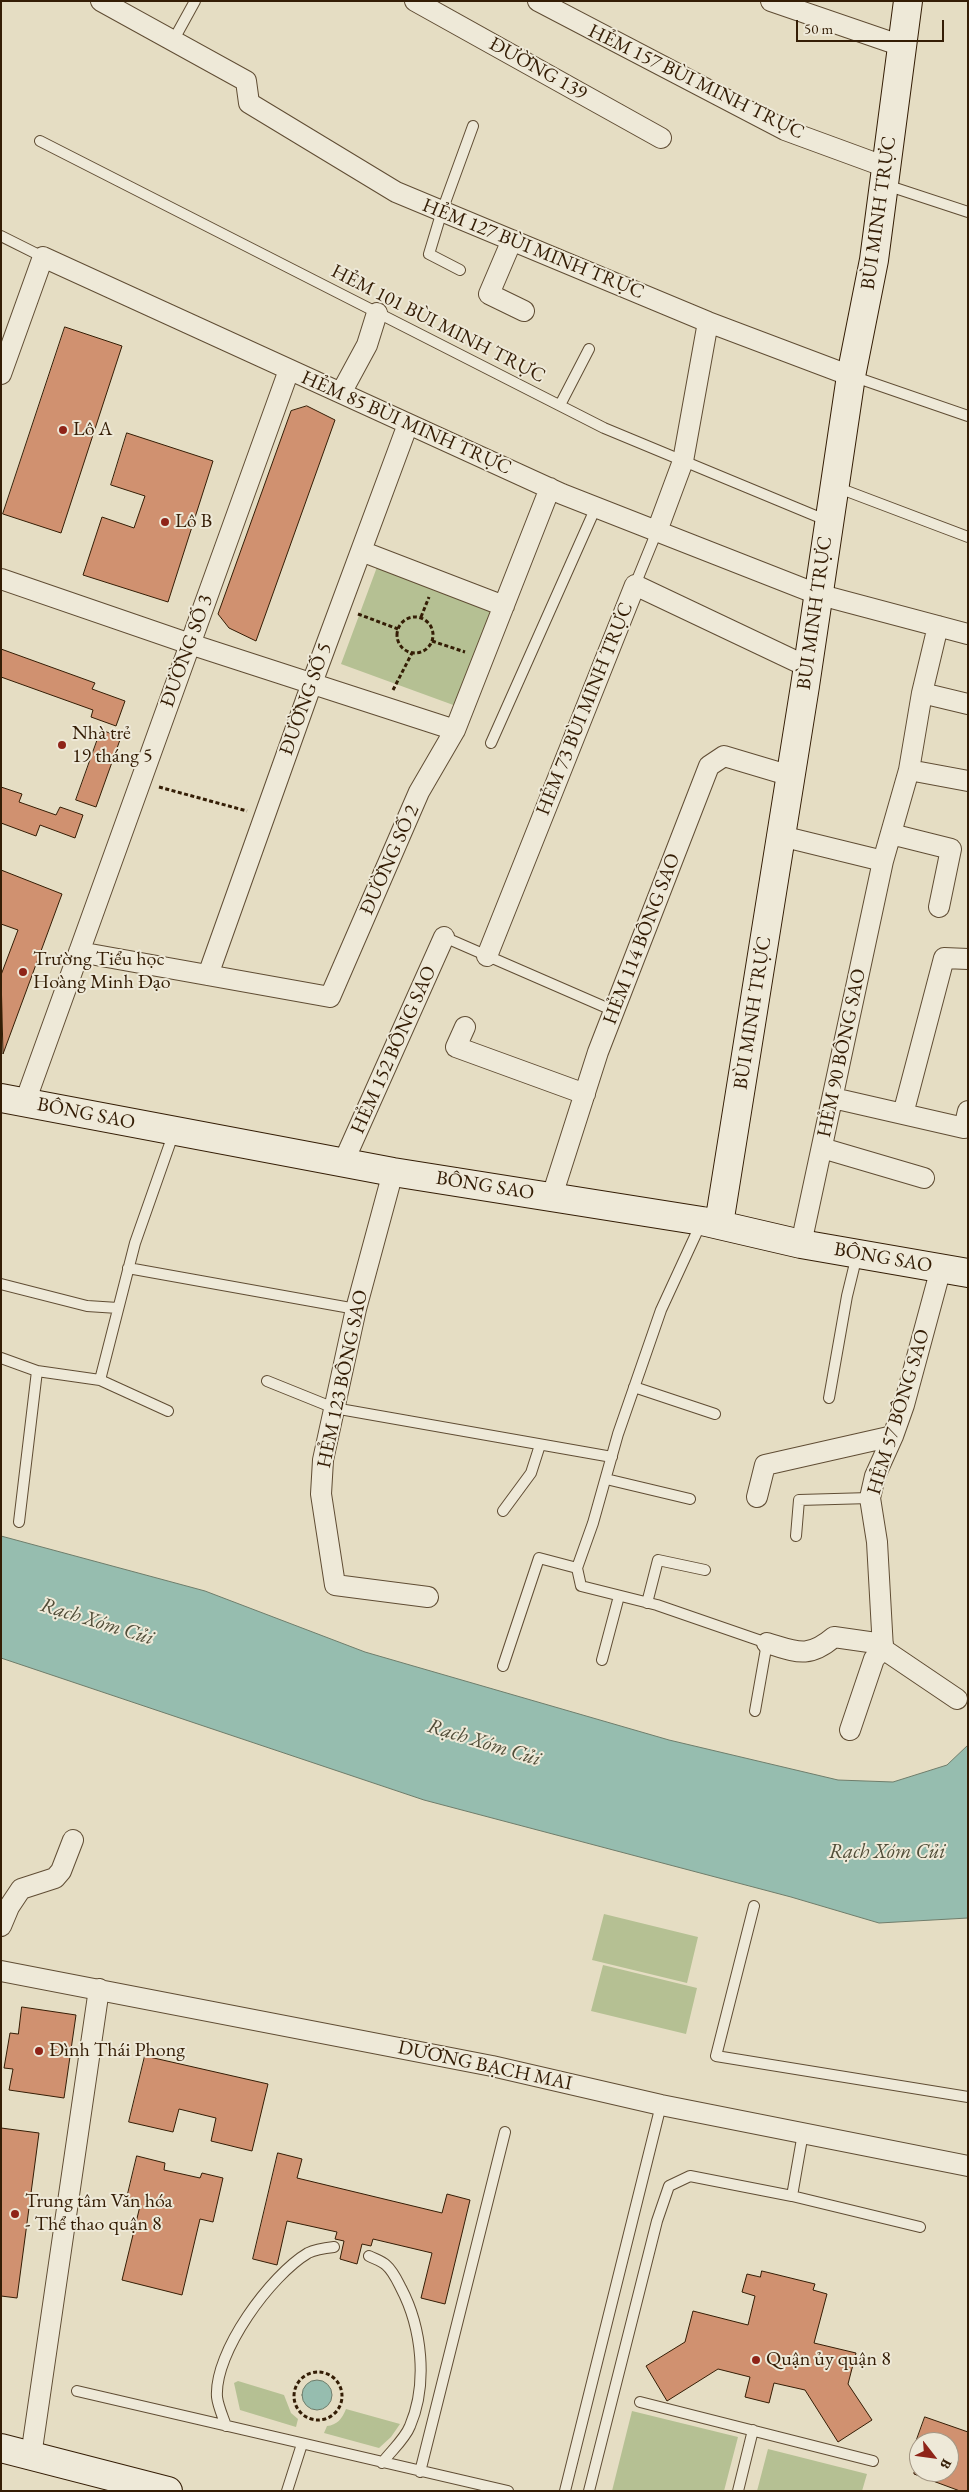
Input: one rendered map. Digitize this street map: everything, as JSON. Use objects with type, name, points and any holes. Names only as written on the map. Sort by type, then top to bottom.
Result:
[{"type":"street","points":[[101,1],[173,41]]},
{"type":"street","name":"ĐƯỜNG 139","points":[[415,1],[661,138]]},
{"type":"street","name":"HẺM 157 BÙI MINH TRỰC","points":[[538,1],[785,130],[885,175]]},
{"type":"street","points":[[771,1],[902,46]]},
{"type":"street","name":"BÙI MINH TRỰC","points":[[710,1222],[791,776],[851,376],[874,260],[908,1]]},
{"type":"street","name":"HẺM 127 BÙI MINH TRỰC","points":[[173,41],[246,81],[248,103],[396,192],[708,322],[851,376]]},
{"type":"street","points":[[512,240],[489,294],[524,311]]},
{"type":"street","points":[[1,374],[42,257]]},
{"type":"street","name":"HẺM 85 BÙI MINH TRỰC","points":[[42,257],[408,424],[596,507],[817,594],[968,634]]},
{"type":"street","points":[[341,393],[367,345],[377,313]]},
{"type":"street","points":[[657,531],[683,461],[708,322]]},
{"type":"street","name":"ĐƯỜNG SỐ 3","points":[[13,1100],[79,952],[289,370]]},
{"type":"street","name":"ĐƯỜNG SỐ 5","points":[[208,976],[264,815],[408,424]]},
{"type":"street","name":"ĐƯỜNG SỐ 2","points":[[79,952],[330,997],[419,792],[455,730],[550,488]]},
{"type":"street","points":[[361,551],[504,606]]},
{"type":"street","points":[[1,579],[190,644],[455,730]]},
{"type":"street","name":"HẺM 73 BÙI MINH TRỰC","points":[[487,956],[635,585],[808,668]]},
{"type":"street","name":"HẺM 90 BÔNG SAO","points":[[801,1244],[883,861],[909,770],[922,693],[938,626]]},
{"type":"street","points":[[922,693],[968,704]]},
{"type":"street","name":"HẺM 114 BÔNG SAO","points":[[552,1196],[614,1011],[709,766],[724,756],[791,776]]},
{"type":"street","points":[[909,770],[968,781]]},
{"type":"street","points":[[891,834],[951,849],[939,907]]},
{"type":"street","points":[[781,836],[883,861]]},
{"type":"street","name":"HẺM 152 BÔNG SAO","points":[[343,1163],[444,937]]},
{"type":"street","points":[[903,1114],[944,958],[968,959]]},
{"type":"street","points":[[465,1027],[456,1047],[585,1094]]},
{"type":"street","points":[[833,1098],[964,1128],[968,1111]]},
{"type":"street","name":"BÔNG SAO","points":[[13,1100],[394,1172],[710,1222],[801,1244],[968,1273]]},
{"type":"street","points":[[822,1148],[924,1178]]},
{"type":"street","name":"HẺM 123 BÔNG SAO","points":[[394,1172],[356,1310],[323,1460],[321,1494],[335,1585],[428,1597]]},
{"type":"street","name":"HẺM 57 BÔNG SAO","points":[[883,1646],[877,1542],[870,1498],[875,1476],[893,1436],[941,1268]]},
{"type":"street","points":[[757,1497],[765,1465],[893,1436]]},
{"type":"street","points":[[768,1643],[794,1651],[812,1652],[834,1637],[883,1646],[957,1699]]},
{"type":"street","points":[[850,1730],[874,1659],[883,1646]]},
{"type":"street","points":[[1,1926],[8,1892],[55,1878],[61,1871],[73,1840]]},
{"type":"street","name":"DƯƠNG BẠCH MAI","points":[[1,1971],[492,2066],[661,2105],[968,2166]]},
{"type":"street","points":[[31,2456],[100,1989]]},
{"type":"street","points":[[1,2448],[168,2491]]},
{"type":"lane","points":[[173,41],[195,1]]},
{"type":"lane","points":[[460,270],[429,254],[472,126]]},
{"type":"lane","name":"HẺM 101 BÙI MINH TRỰC","points":[[40,142],[604,428],[828,521]]},
{"type":"lane","points":[[885,175],[968,212]]},
{"type":"lane","name":"HẺM 85 BÙI MINH TRỰC","points":[[1,236],[42,257]]},
{"type":"lane","points":[[560,406],[589,349]]},
{"type":"lane","points":[[851,376],[968,416]]},
{"type":"lane","points":[[834,486],[968,537]]},
{"type":"lane","points":[[491,743],[596,507]]},
{"type":"lane","points":[[635,585],[657,531]]},
{"type":"lane","points":[[444,937],[614,1011]]},
{"type":"lane","points":[[100,1380],[134,1243],[175,1131]]},
{"type":"lane","points":[[710,1222],[661,1310],[634,1387],[594,1523],[576,1568],[582,1586],[647,1603],[768,1643],[755,1711]]},
{"type":"lane","points":[[830,1398],[847,1296],[857,1254]]},
{"type":"lane","points":[[128,1268],[356,1310]]},
{"type":"lane","points":[[1,1284],[87,1306],[118,1308]]},
{"type":"lane","points":[[1,1358],[37,1371],[100,1380],[168,1411]]},
{"type":"lane","points":[[19,1522],[37,1371]]},
{"type":"lane","points":[[267,1381],[334,1408],[612,1457]]},
{"type":"lane","points":[[634,1387],[715,1414]]},
{"type":"lane","points":[[503,1511],[531,1473],[540,1445]]},
{"type":"lane","points":[[606,1479],[690,1499]]},
{"type":"lane","points":[[796,1536],[799,1500],[870,1498]]},
{"type":"lane","points":[[503,1666],[540,1558],[576,1568]]},
{"type":"lane","points":[[647,1603],[658,1560],[705,1570]]},
{"type":"lane","points":[[602,1660],[620,1596]]},
{"type":"lane","points":[[754,1906],[716,2056],[968,2097]]},
{"type":"lane","points":[[565,2491],[661,2105]]},
{"type":"lane","points":[[420,2472],[505,2132]]},
{"type":"lane","points":[[792,2196],[803,2133]]},
{"type":"lane","points":[[589,2491],[657,2221],[668,2186],[690,2176],[792,2196],[920,2227]]},
{"type":"lane","points":[[226,2426],[217,2397],[221,2372],[234,2336],[261,2298],[289,2268],[309,2253],[322,2248],[334,2247]]},
{"type":"lane","points":[[369,2256],[386,2265],[393,2273],[406,2298],[415,2326],[420,2361],[419,2398],[410,2428],[382,2463]]},
{"type":"lane","points":[[77,2392],[508,2491]]},
{"type":"lane","points":[[640,2402],[873,2460]]},
{"type":"lane","points":[[738,2491],[753,2430]]},
{"type":"lane","points":[[287,2491],[302,2444]]},
{"type":"path","points":[[340,607],[398,629]]},
{"type":"path","points":[[416,616],[421,617],[433,630],[432,641],[424,651],[412,653],[401,647],[396,635],[405,619],[416,616]]},
{"type":"path","points":[[432,641],[483,658]]},
{"type":"path","points":[[385,706],[412,653]]},
{"type":"path","points":[[140,782],[264,815]]},
{"type":"path","points":[[310,2372],[325,2372],[338,2381],[341,2388],[341,2404],[337,2411],[323,2420],[306,2418],[295,2405],[294,2388],[303,2376],[310,2372]]},
{"type":"green space","points":[[377,567],[492,610],[456,706],[341,664]]},
{"type":"green space","points":[[604,1914],[698,1937],[687,1983],[592,1960]]},
{"type":"green space","points":[[603,1965],[697,1988],[686,2034],[591,2011]]},
{"type":"green space","points":[[238,2381],[284,2395],[291,2413],[298,2419],[296,2427],[240,2410],[234,2383]]},
{"type":"green space","points":[[346,2409],[400,2424],[391,2437],[379,2448],[324,2433],[327,2426],[339,2421]]},
{"type":"green space","points":[[632,2411],[738,2437],[724,2491],[612,2491]]},
{"type":"green space","points":[[768,2449],[867,2474],[862,2491],[757,2491]]},
{"type":"water","name":"Rạch Xóm Củi","points":[[1,1536],[205,1591],[365,1652],[669,1740],[838,1780],[893,1782],[947,1765],[968,1745],[968,1918],[879,1923],[791,1897],[424,1800],[1,1658]]},
{"type":"water","points":[[317,2380],[328,2384],[332,2395],[328,2406],[317,2410],[306,2406],[302,2395],[306,2384]]},
{"type":"building","name":"Lô A","points":[[65,327],[122,346],[61,533],[3,514]]},
{"type":"building","points":[[307,406],[335,420],[256,641],[229,628],[218,614],[291,411]]},
{"type":"building","name":"Lô B","points":[[127,433],[213,461],[168,602],[83,575],[102,517],[134,528],[145,496],[111,485]]},
{"type":"building","points":[[1,649],[95,683],[92,689],[125,701],[116,726],[91,717],[93,710],[1,677]]},
{"type":"building","points":[[101,730],[121,737],[96,807],[76,800]]},
{"type":"building","points":[[1,787],[22,794],[19,802],[56,815],[60,807],[83,815],[75,838],[40,825],[36,836],[1,823]]},
{"type":"building","points":[[1,870],[62,894],[3,1054],[1,975],[18,930],[1,924]]},
{"type":"building","name":"Đình Thái Phong","points":[[22,2007],[76,2015],[64,2098],[9,2090],[13,2069],[4,2068],[10,2033],[18,2034]]},
{"type":"building","points":[[145,2056],[268,2084],[252,2151],[211,2141],[216,2118],[179,2109],[173,2132],[129,2122]]},
{"type":"building","name":"Trung tâm Văn hóa - Thể thao quận 8","points":[[1,2128],[39,2133],[17,2298],[1,2296]]},
{"type":"building","points":[[278,2153],[302,2159],[297,2178],[442,2213],[447,2194],[470,2200],[445,2304],[421,2298],[432,2253],[373,2239],[371,2246],[362,2244],[357,2264],[340,2259],[344,2241],[335,2239],[337,2232],[287,2221],[277,2265],[253,2259]]},
{"type":"building","points":[[137,2156],[165,2163],[164,2170],[200,2178],[202,2173],[223,2178],[213,2222],[200,2219],[182,2295],[122,2280],[140,2206],[126,2202]]},
{"type":"building","name":"Quận ủy quận 8","points":[[762,2271],[815,2284],[813,2290],[827,2294],[814,2343],[856,2353],[848,2384],[872,2420],[838,2442],[805,2390],[774,2383],[769,2403],[745,2397],[750,2377],[718,2369],[667,2401],[646,2366],[685,2342],[693,2311],[748,2325],[755,2296],[742,2292],[747,2274],[760,2277]]},
{"type":"building","points":[[925,2417],[968,2432],[968,2491],[960,2491],[936,2482],[959,2482],[959,2432],[920,2432]]},
{"type":"place","name":"Lô A","points":[[63,430]]},
{"type":"place","name":"Lô B","points":[[165,522]]},
{"type":"place","name":"Nhà trẻ 19 tháng 5","points":[[62,745]]},
{"type":"place","name":"Trường Tiểu học Hoàng Minh Đạo","points":[[23,972]]},
{"type":"place","name":"Đình Thái Phong","points":[[39,2051]]},
{"type":"place","name":"Trung tâm Văn hóa - Thể thao quận 8","points":[[15,2214]]},
{"type":"place","name":"Quận ủy quận 8","points":[[756,2360]]}]
